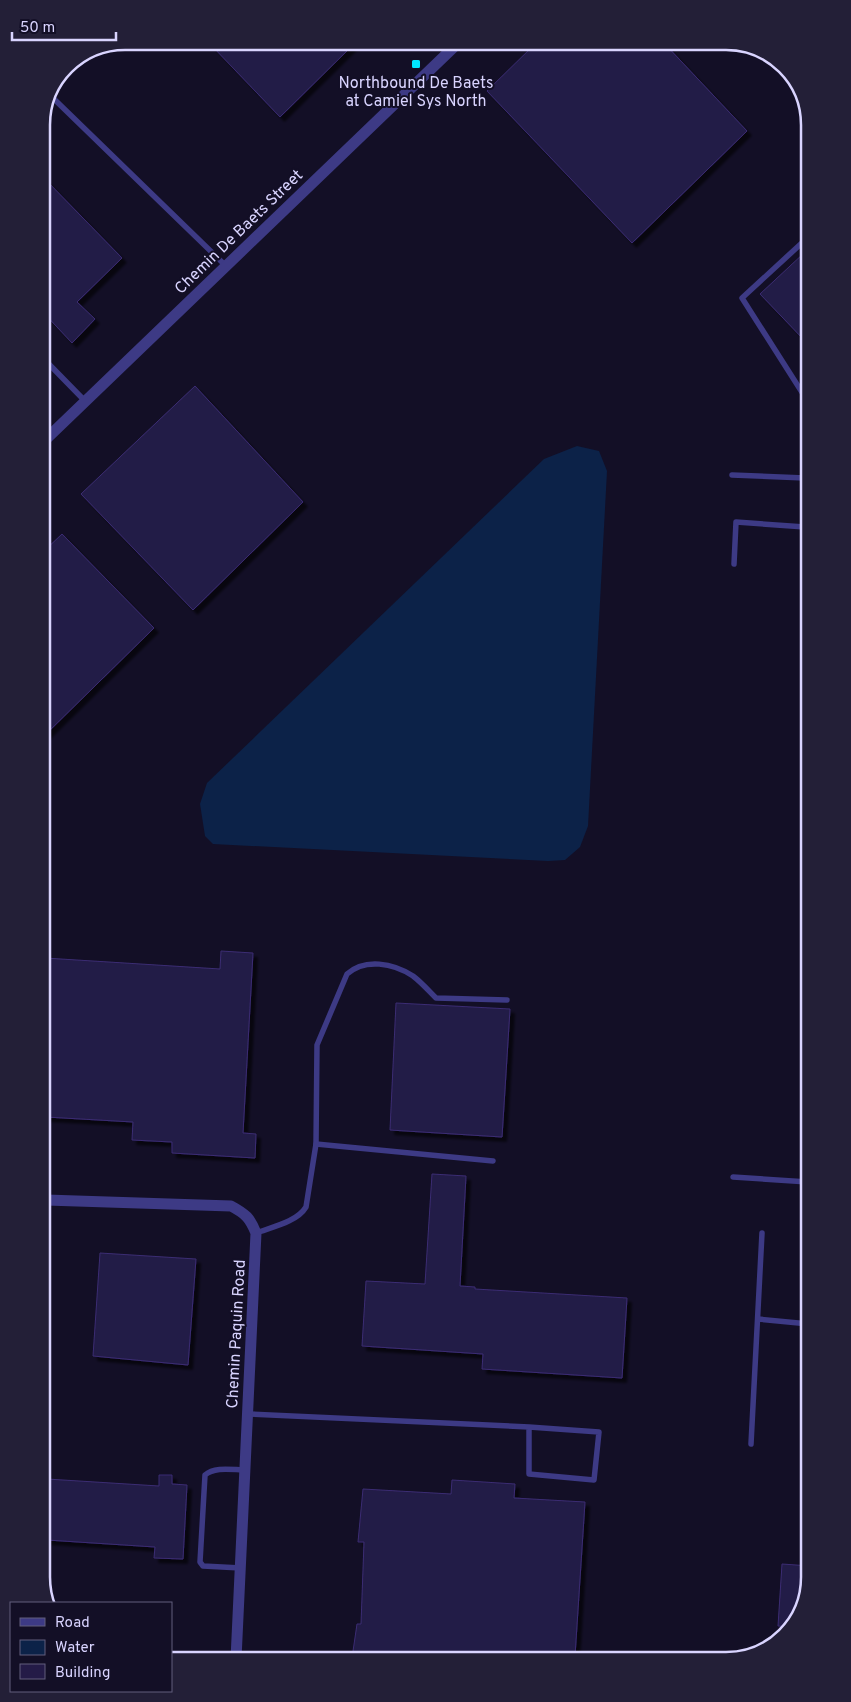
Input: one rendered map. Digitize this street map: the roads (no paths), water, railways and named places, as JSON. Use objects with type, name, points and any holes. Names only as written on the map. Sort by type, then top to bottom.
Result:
[{"type":"street","name":"Chemin De Baets Street","points":[[50,435],[451,50]]},
{"type":"street","points":[[50,1200],[231,1206],[242,1212],[252,1222],[256,1233]]},
{"type":"street","name":"Chemin Paquin Road","points":[[236,1652],[256,1233]]},
{"type":"lane","points":[[55,100],[226,266]]},
{"type":"lane","points":[[801,244],[742,298],[801,391]]},
{"type":"lane","points":[[50,365],[85,401]]},
{"type":"lane","points":[[732,476],[801,478]]},
{"type":"lane","points":[[734,564],[736,522],[801,527]]},
{"type":"lane","points":[[256,1233],[302,1214],[306,1207],[316,1144],[317,1044],[347,974],[355,967],[368,964],[383,964],[413,976],[436,998],[507,1000]]},
{"type":"lane","points":[[316,1144],[493,1160]]},
{"type":"lane","points":[[733,1177],[801,1182]]},
{"type":"lane","points":[[750,1444],[762,1233]]},
{"type":"lane","points":[[758,1319],[801,1323]]},
{"type":"lane","points":[[248,1414],[529,1427],[599,1432],[594,1480],[529,1474],[529,1427]]},
{"type":"lane","points":[[241,1568],[203,1566],[200,1562],[205,1475],[209,1471],[216,1469],[246,1470]]},
{"type":"water","points":[[577,446],[599,451],[607,471],[588,826],[580,847],[565,860],[548,861],[213,844],[205,836],[200,804],[207,783],[544,459]]},
{"type":"place","name":"Northbound De Baets at Camiel Sys North","points":[[416,64]]}]
